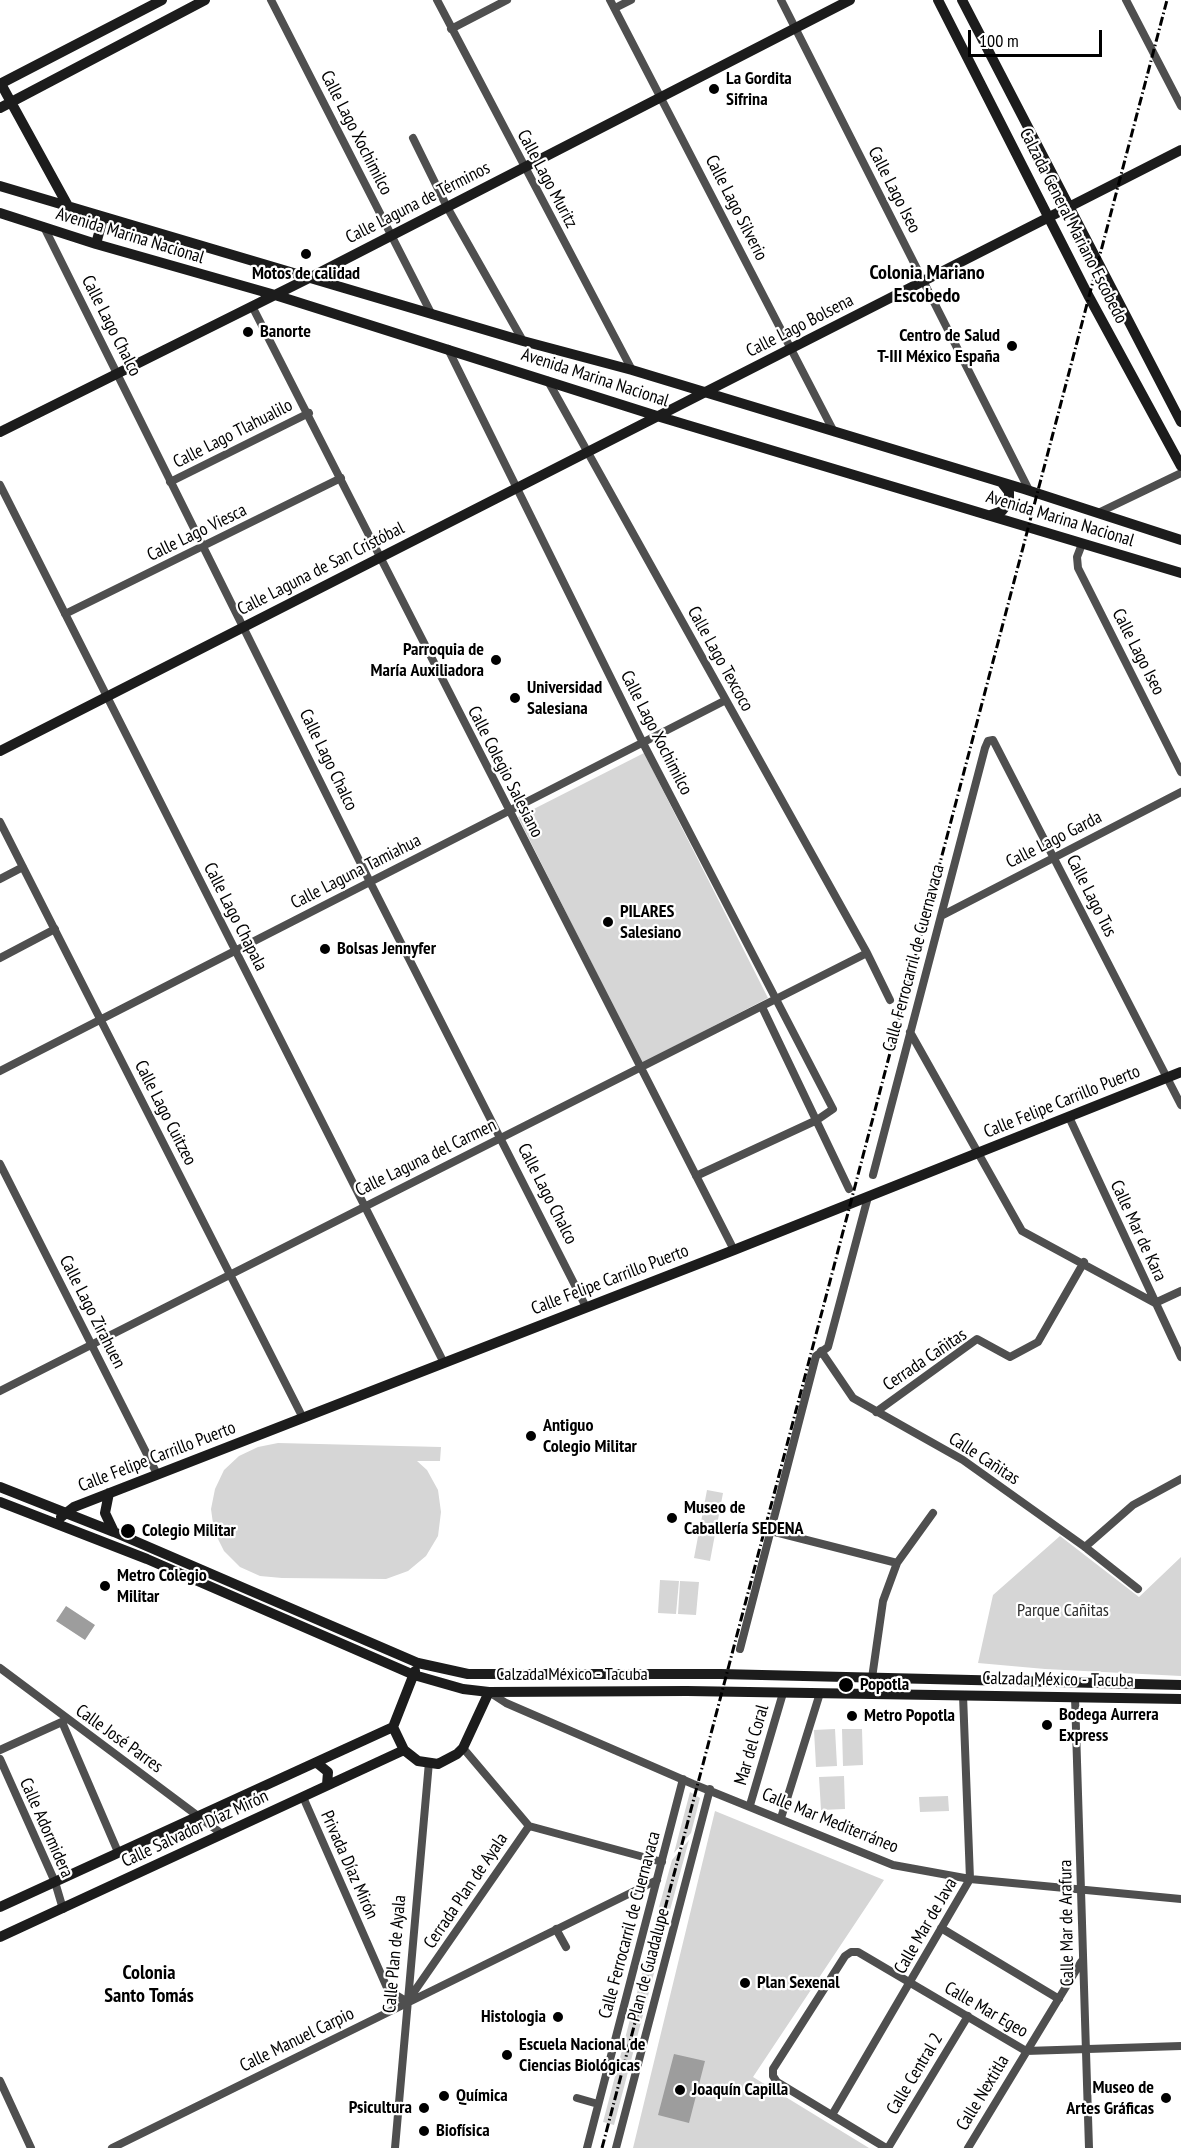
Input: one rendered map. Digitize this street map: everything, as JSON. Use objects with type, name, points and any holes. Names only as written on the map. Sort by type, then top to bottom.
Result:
[{"type":"main road","points":[[68,206],[1,84],[162,0]]},
{"type":"main road","points":[[0,108],[205,0]]},
{"type":"main road","name":"Calle Laguna de Términos","points":[[0,432],[309,278],[850,0]]},
{"type":"main road","name":"Calzada General Mariano Escobedo","points":[[938,0],[1088,295],[1181,466]]},
{"type":"main road","name":"Calzada General Mariano Escobedo","points":[[962,0],[1181,422]]},
{"type":"main road","points":[[70,48],[79,66]]},
{"type":"main road","name":"Calle Lago Bolsena","points":[[657,416],[1181,150]]},
{"type":"main road","name":"Avenida Marina Nacional","points":[[0,186],[523,341],[633,370],[1027,490],[1181,540]]},
{"type":"main road","name":"Avenida Marina Nacional","points":[[0,213],[547,379],[657,416],[1181,573]]},
{"type":"main road","points":[[96,244],[103,218]]},
{"type":"main road","name":"Calle Laguna de San Cristóbal","points":[[0,752],[657,416]]},
{"type":"main road","points":[[992,515],[1002,511],[1009,502],[1009,492],[1002,483]]},
{"type":"main road","points":[[1014,522],[1010,503],[1027,490]]},
{"type":"main road","name":"Calle Felipe Carrillo Puerto","points":[[55,1525],[64,1513],[109,1493],[734,1250],[1181,1072]]},
{"type":"main road","name":"Calzada México - Tacuba","points":[[0,1487],[114,1532],[418,1662],[468,1674],[757,1676],[1181,1685]]},
{"type":"main road","points":[[109,1493],[105,1513],[114,1532]]},
{"type":"main road","name":"Calzada México - Tacuba","points":[[0,1502],[147,1559],[414,1675],[463,1689],[489,1692],[687,1691],[1181,1699]]},
{"type":"main road","points":[[418,1662],[393,1727],[404,1750],[418,1761],[438,1764],[448,1760],[463,1748],[489,1692]]},
{"type":"main road","points":[[687,1691],[697,1684],[695,1677],[691,1675]]},
{"type":"main road","points":[[757,1676],[752,1678],[750,1686],[757,1693]]},
{"type":"main road","name":"Calle Salvador Díaz Mirón","points":[[0,1907],[393,1727]]},
{"type":"main road","name":"Calle Salvador Díaz Mirón","points":[[0,1937],[404,1750]]},
{"type":"main road","points":[[317,1763],[328,1772],[327,1785]]},
{"type":"street","name":"Calle Lago Xochimilco","points":[[271,0],[431,313]]},
{"type":"street","name":"Calle Lago Muritz","points":[[437,0],[633,370]]},
{"type":"street","points":[[451,28],[507,0]]},
{"type":"street","name":"Calle Lago Silverio","points":[[610,0],[833,430]]},
{"type":"street","points":[[615,9],[631,0]]},
{"type":"street","name":"Calle Lago Iseo","points":[[781,0],[1027,490]]},
{"type":"street","points":[[1126,0],[1181,106]]},
{"type":"street","points":[[413,138],[447,207],[523,341]]},
{"type":"street","name":"Calle Lago Chalco","points":[[44,227],[370,882],[586,1307]]},
{"type":"street","name":"Calle Colegio Salesiano","points":[[252,306],[309,413],[508,812],[734,1250]]},
{"type":"street","name":"Calle Lago Xochimilco","points":[[448,349],[643,743],[833,1108],[817,1120]]},
{"type":"street","name":"Calle Lago Texcoco","points":[[547,379],[867,954],[890,1000]]},
{"type":"street","name":"Calle Lago Tlahualilo","points":[[170,482],[309,413]]},
{"type":"street","points":[[1098,513],[1181,473]]},
{"type":"street","name":"Calle Lago Viesca","points":[[65,614],[341,478]]},
{"type":"street","name":"Calle Lago Chapala","points":[[0,485],[444,1363]]},
{"type":"street","name":"Calle Lago Iseo","points":[[1082,544],[1077,557],[1078,568],[1181,772]]},
{"type":"street","name":"Calle Laguna Tamiahua","points":[[0,1071],[726,700]]},
{"type":"street","name":"Calle Lago Tus","points":[[985,748],[988,741],[993,740],[996,744],[1181,1105]]},
{"type":"street","name":"Calle Ferrocarril de Cuernavaca","points":[[873,1176],[985,748]]},
{"type":"street","name":"Calle Lago Garda","points":[[941,916],[1181,792]]},
{"type":"street","name":"Calle Lago Cuitzeo","points":[[0,822],[303,1418]]},
{"type":"street","points":[[0,879],[23,867]]},
{"type":"street","points":[[0,958],[55,929]]},
{"type":"street","name":"Calle Laguna del Carmen","points":[[0,1391],[867,954]]},
{"type":"street","points":[[762,1007],[849,1189]]},
{"type":"street","points":[[910,1032],[1022,1231],[1084,1262],[1155,1303],[1181,1291]]},
{"type":"street","name":"Calle Mar de Kara","points":[[1070,1117],[1181,1357]]},
{"type":"street","points":[[696,1176],[817,1120]]},
{"type":"street","name":"Calle Lago Zirahuen","points":[[0,1164],[157,1474]]},
{"type":"street","points":[[740,1649],[816,1356],[828,1347],[868,1197]]},
{"type":"street","name":"Cerrada Cañitas","points":[[876,1412],[977,1339],[1010,1357],[1038,1342],[1084,1262]]},
{"type":"street","name":"Calle Cañitas","points":[[821,1351],[853,1398],[963,1460],[1085,1546],[1138,1589]]},
{"type":"street","points":[[1085,1546],[1133,1505],[1181,1479]]},
{"type":"street","points":[[872,1678],[883,1601],[897,1563],[933,1513]]},
{"type":"street","points":[[771,1531],[897,1563]]},
{"type":"street","name":"Calle José Parres","points":[[0,1668],[64,1721],[222,1834]]},
{"type":"street","name":"Calle Mar Mediterráneo","points":[[489,1692],[506,1703],[683,1779],[893,1865],[970,1879],[1181,1899]]},
{"type":"street","name":"Mar del Coral","points":[[750,1805],[783,1693]]},
{"type":"street","points":[[781,1818],[820,1693]]},
{"type":"street","name":"Calle Mar de Java","points":[[832,2115],[970,1879],[963,1695]]},
{"type":"street","name":"Calle Mar de Arafura","points":[[1075,1697],[1089,2148]]},
{"type":"street","points":[[0,1750],[64,1721],[118,1852]]},
{"type":"street","points":[[463,1748],[528,1826],[662,1862]]},
{"type":"street","name":"Calle Adormidera","points":[[0,1760],[55,1882],[63,1909]]},
{"type":"street","name":"Calle Plan de Ayala","points":[[395,2148],[429,1762]]},
{"type":"street","name":"Calle Ferrocarril de Cuernavaca","points":[[586,2148],[683,1779]]},
{"type":"street","name":"Plan de Guadalupe","points":[[616,2148],[710,1789]]},
{"type":"street","name":"Privada Díaz Mirón","points":[[303,1797],[388,1990],[407,2002]]},
{"type":"street","name":"Cerrada Plan de Ayala","points":[[407,2002],[528,1826]]},
{"type":"street","name":"Calle Manuel Carpio","points":[[112,2148],[657,1881]]},
{"type":"street","points":[[941,1928],[1059,1999]]},
{"type":"street","points":[[556,1929],[566,1947]]},
{"type":"street","name":"Calle Mar Egeo","points":[[832,2115],[777,2082],[773,2076],[774,2069],[845,1956],[851,1952],[858,1952],[1026,2051],[1181,2046]]},
{"type":"street","name":"Calle Nextitla","points":[[968,2148],[1082,1961]]},
{"type":"street","name":"Calle Central 2","points":[[887,2148],[968,2016]]},
{"type":"street","points":[[0,2081],[31,2148]]},
{"type":"street","points":[[577,2098],[598,2104]]},
{"type":"street","points":[[832,2115],[887,2148]]},
{"type":"green space","points":[[644,753],[768,998],[642,1063],[518,817]]},
{"type":"green space","points":[[278,1443],[441,1447],[440,1461],[417,1461],[427,1470],[438,1490],[441,1512],[438,1536],[426,1556],[408,1571],[386,1579],[282,1578],[260,1576],[240,1567],[224,1551],[214,1531],[211,1509],[215,1489],[224,1470],[239,1456],[258,1447]]},
{"type":"green space","points":[[707,1490],[723,1493],[717,1525],[701,1522]]},
{"type":"green space","points":[[700,1526],[716,1529],[710,1561],[694,1558]]},
{"type":"green space","name":"Parque Cañitas","points":[[1060,1536],[1139,1597],[1181,1557],[1181,1676],[978,1663],[993,1595]]},
{"type":"green space","points":[[660,1580],[679,1581],[676,1614],[658,1613]]},
{"type":"green space","points":[[680,1581],[699,1582],[696,1615],[678,1614]]},
{"type":"green space","points":[[835,1729],[837,1766],[816,1767],[814,1730]]},
{"type":"green space","points":[[842,1729],[862,1729],[863,1765],[843,1766]]},
{"type":"green space","points":[[844,1776],[845,1809],[821,1810],[819,1777]]},
{"type":"green space","points":[[690,1792],[700,1798],[691,1833],[674,1853]]},
{"type":"green space","points":[[948,1796],[949,1811],[920,1812],[919,1797]]},
{"type":"green space","name":"Plan Sexenal","points":[[715,1811],[884,1880],[753,2077],[869,2148],[633,2148]]},
{"type":"green space","points":[[689,1840],[669,1914],[658,1911],[672,1860]]},
{"type":"green space","points":[[657,1917],[668,1920],[614,2125],[603,2122]]},
{"type":"shaded area","points":[[66,1606],[95,1625],[85,1640],[56,1621]]},
{"type":"shaded area","points":[[674,2054],[705,2061],[689,2123],[658,2115]]},
{"type":"railway","points":[[602,2148],[1167,0]]},
{"type":"place","name":"La Gordita Sifrina","points":[[714,89]]},
{"type":"place","name":"Motos de calidad","points":[[306,254]]},
{"type":"place","name":"Banorte","points":[[248,332]]},
{"type":"place","name":"Centro de Salud T-III México España","points":[[1012,346]]},
{"type":"place","name":"Parroquia de María Auxiliadora","points":[[496,660]]},
{"type":"place","name":"Universidad Salesiana","points":[[515,698]]},
{"type":"place","name":"PILARES Salesiano","points":[[608,922]]},
{"type":"place","name":"Bolsas Jennyfer","points":[[325,949]]},
{"type":"place","name":"Antiguo Colegio Militar","points":[[531,1436]]},
{"type":"place","name":"Museo de Caballería SEDENA","points":[[672,1518]]},
{"type":"place","name":"Colegio Militar","points":[[128,1531]]},
{"type":"place","name":"Metro Colegio Militar","points":[[105,1586]]},
{"type":"place","name":"Popotla","points":[[846,1685]]},
{"type":"place","name":"Metro Popotla","points":[[852,1716]]},
{"type":"place","name":"Bodega Aurrera Express","points":[[1047,1725]]},
{"type":"place","name":"Plan Sexenal","points":[[745,1983]]},
{"type":"place","name":"Histologia","points":[[558,2017]]},
{"type":"place","name":"Escuela Nacional de Ciencias Biológicas","points":[[507,2055]]},
{"type":"place","name":"Joaquín Capilla","points":[[680,2090]]},
{"type":"place","name":"Química","points":[[444,2096]]},
{"type":"place","name":"Museo de Artes Gráficas","points":[[1166,2098]]},
{"type":"place","name":"Psicultura","points":[[424,2108]]},
{"type":"place","name":"Biofísica","points":[[424,2131]]},
{"type":"district","name":"Colonia Mariano Escobedo","points":[[927,284]]},
{"type":"district","name":"Colonia Santo Tomás","points":[[149,1984]]}]
